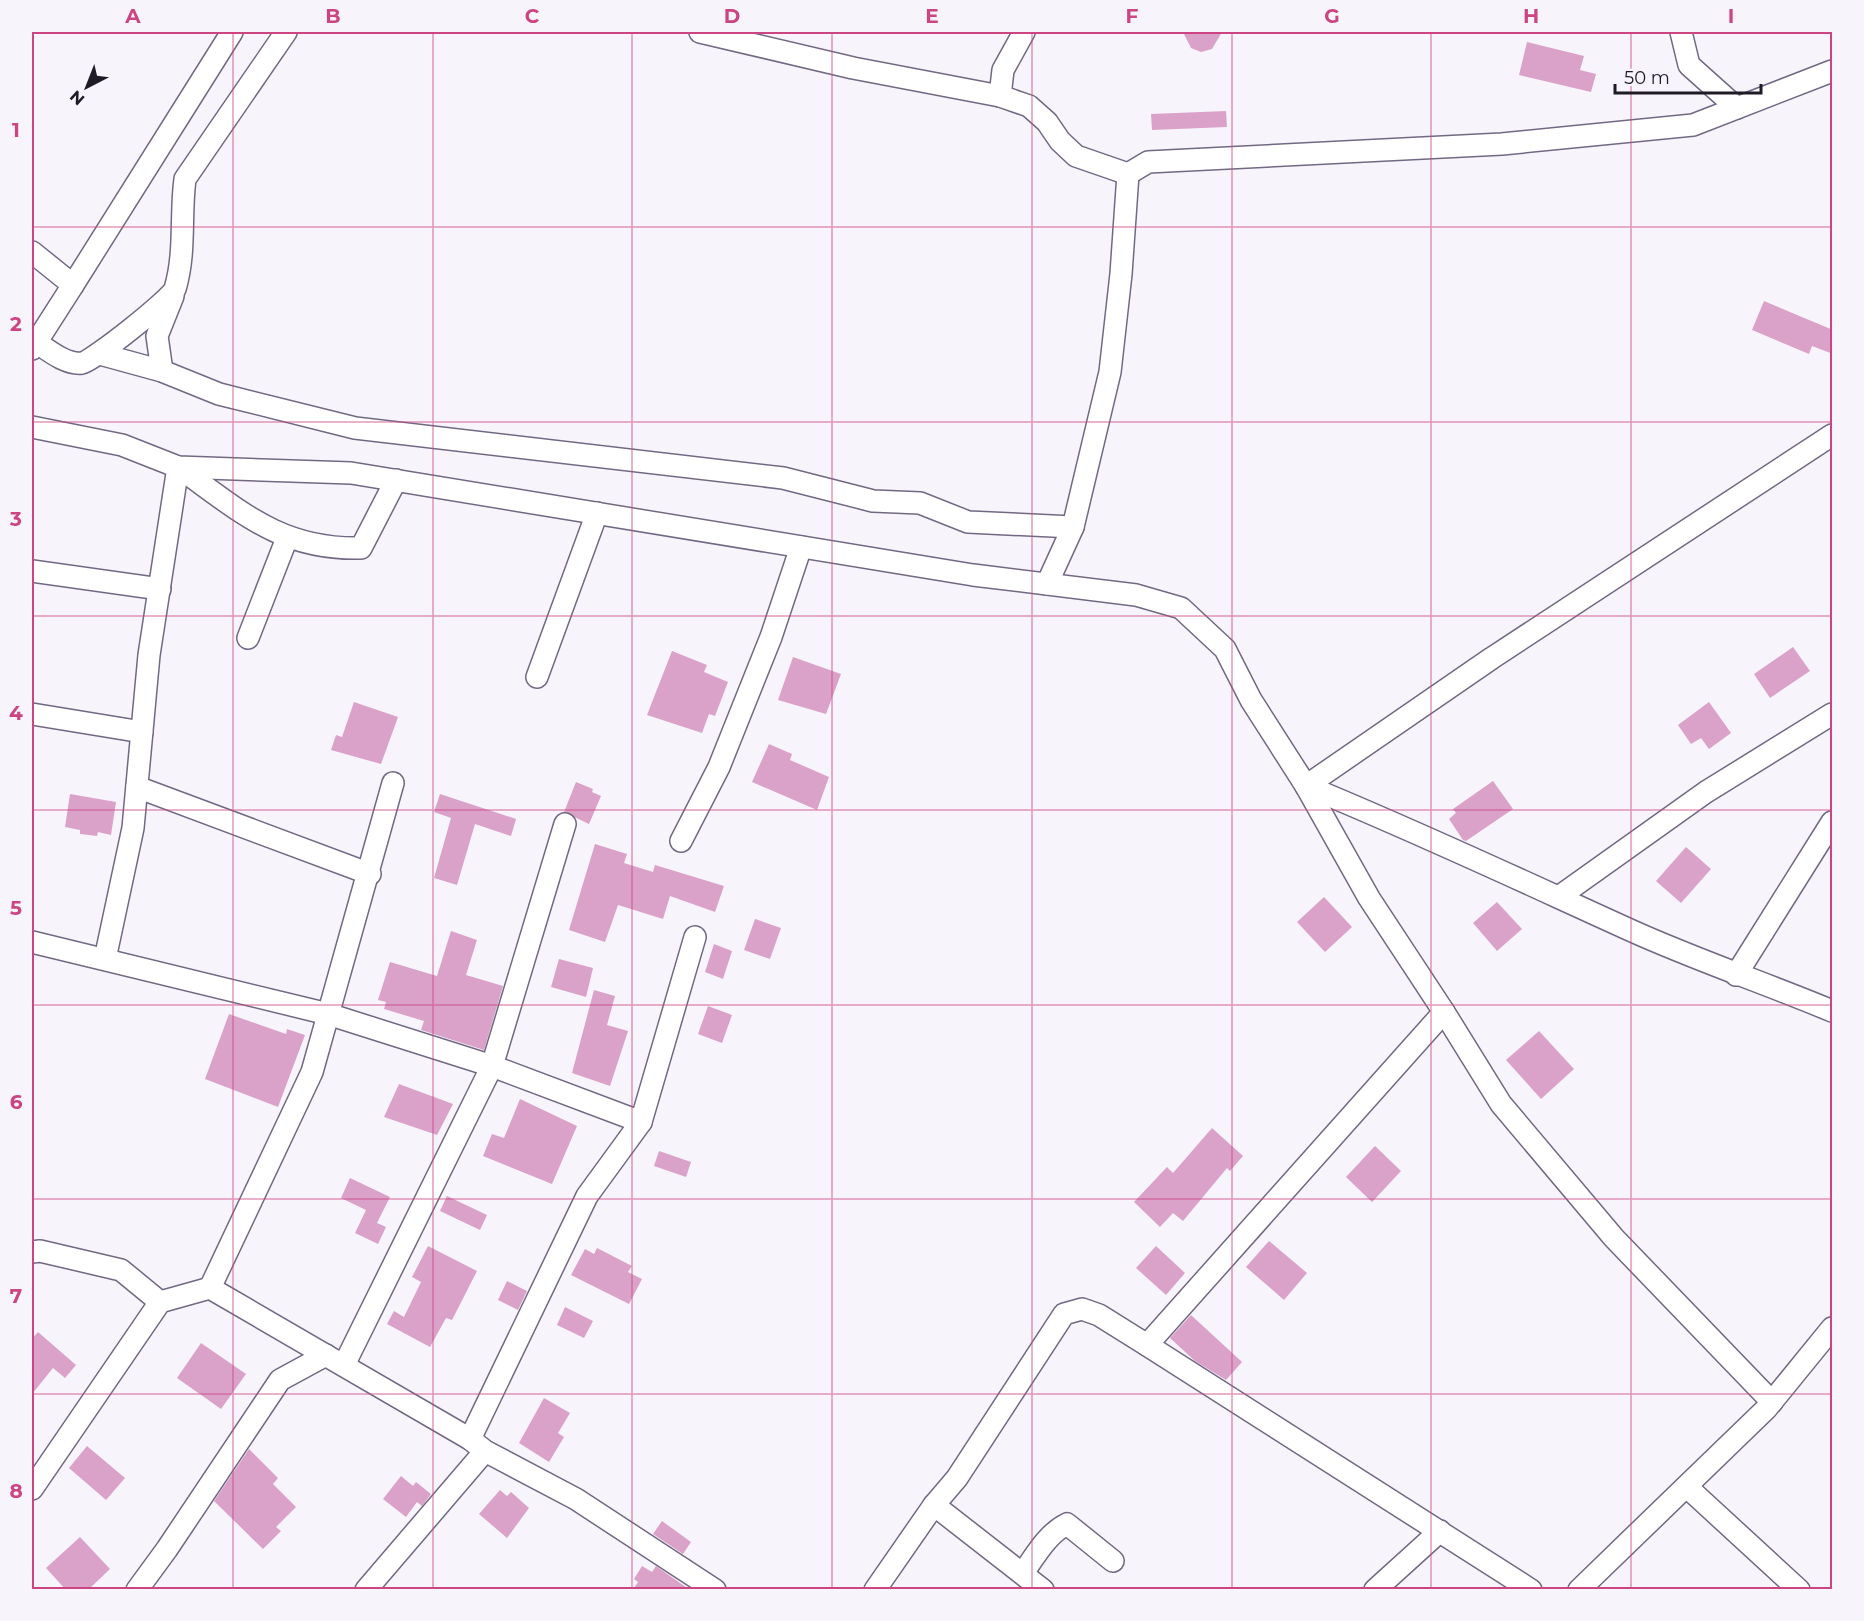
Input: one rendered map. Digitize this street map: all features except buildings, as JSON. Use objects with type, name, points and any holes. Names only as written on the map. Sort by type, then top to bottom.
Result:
[{"type":"street","points":[[174,292],[100,354],[82,363],[69,362],[34,346],[232,32]]},
{"type":"street","points":[[162,371],[157,336],[174,292],[184,248],[182,206],[185,179],[286,32]]},
{"type":"street","points":[[700,32],[853,68],[1000,96],[1029,106],[1047,122],[1060,141],[1076,156],[1128,174]]},
{"type":"street","points":[[1000,96],[1003,70],[1024,32]]},
{"type":"street","points":[[1681,32],[1689,66],[1737,108]]},
{"type":"street","points":[[1128,174],[1148,162],[1502,144],[1693,125],[1833,71]]},
{"type":"street","points":[[1047,584],[1073,526],[1110,372],[1121,274],[1128,174]]},
{"type":"street","points":[[32,252],[73,285]]},
{"type":"street","points":[[100,354],[162,371],[219,394],[356,428],[783,478],[873,501],[920,503],[968,522],[1073,526]]},
{"type":"street","points":[[32,427],[122,445],[178,467],[249,518],[287,538],[340,549],[361,548],[396,480]]},
{"type":"street","points":[[1306,786],[1492,658],[1833,435]]},
{"type":"street","points":[[178,467],[351,473],[801,547],[1136,595],[1181,608],[1225,649],[1251,699],[1306,786],[1369,898],[1501,1104],[1614,1238],[1772,1402]]},
{"type":"street","points":[[105,959],[133,828],[149,655],[178,467]]},
{"type":"street","points":[[537,677],[597,513]]},
{"type":"street","points":[[248,638],[287,538]]},
{"type":"street","points":[[681,841],[719,767],[771,637],[801,547]]},
{"type":"street","points":[[32,571],[160,589]]},
{"type":"street","points":[[32,714],[142,732]]},
{"type":"street","points":[[1560,896],[1706,792],[1833,714]]},
{"type":"street","points":[[210,1288],[312,1072],[370,874],[393,783]]},
{"type":"street","points":[[1306,786],[1418,832],[1560,896],[1631,931],[1736,975],[1833,1011]]},
{"type":"street","points":[[137,787],[370,874]]},
{"type":"street","points":[[1736,975],[1832,822]]},
{"type":"street","points":[[344,1365],[492,1066],[566,824]]},
{"type":"street","points":[[366,1590],[478,1445],[587,1196],[641,1122],[695,937]]},
{"type":"street","points":[[32,942],[328,1014],[492,1066],[641,1122]]},
{"type":"street","points":[[1147,1345],[1444,1012]]},
{"type":"street","points":[[32,1252],[40,1251],[120,1270],[160,1302]]},
{"type":"street","points":[[32,1489],[160,1302],[210,1288],[478,1445],[576,1499],[715,1590]]},
{"type":"street","points":[[876,1590],[934,1505],[957,1478],[1064,1314],[1082,1310],[1098,1315],[1147,1345],[1531,1590]]},
{"type":"street","points":[[1579,1590],[1772,1402],[1833,1328]]},
{"type":"street","points":[[137,1590],[280,1380],[326,1355]]},
{"type":"street","points":[[1687,1487],[1798,1590]]},
{"type":"street","points":[[934,1505],[1043,1590]]},
{"type":"street","points":[[1023,1573],[1040,1548],[1059,1528],[1067,1524],[1113,1561]]},
{"type":"street","points":[[1375,1590],[1440,1531]]}]
